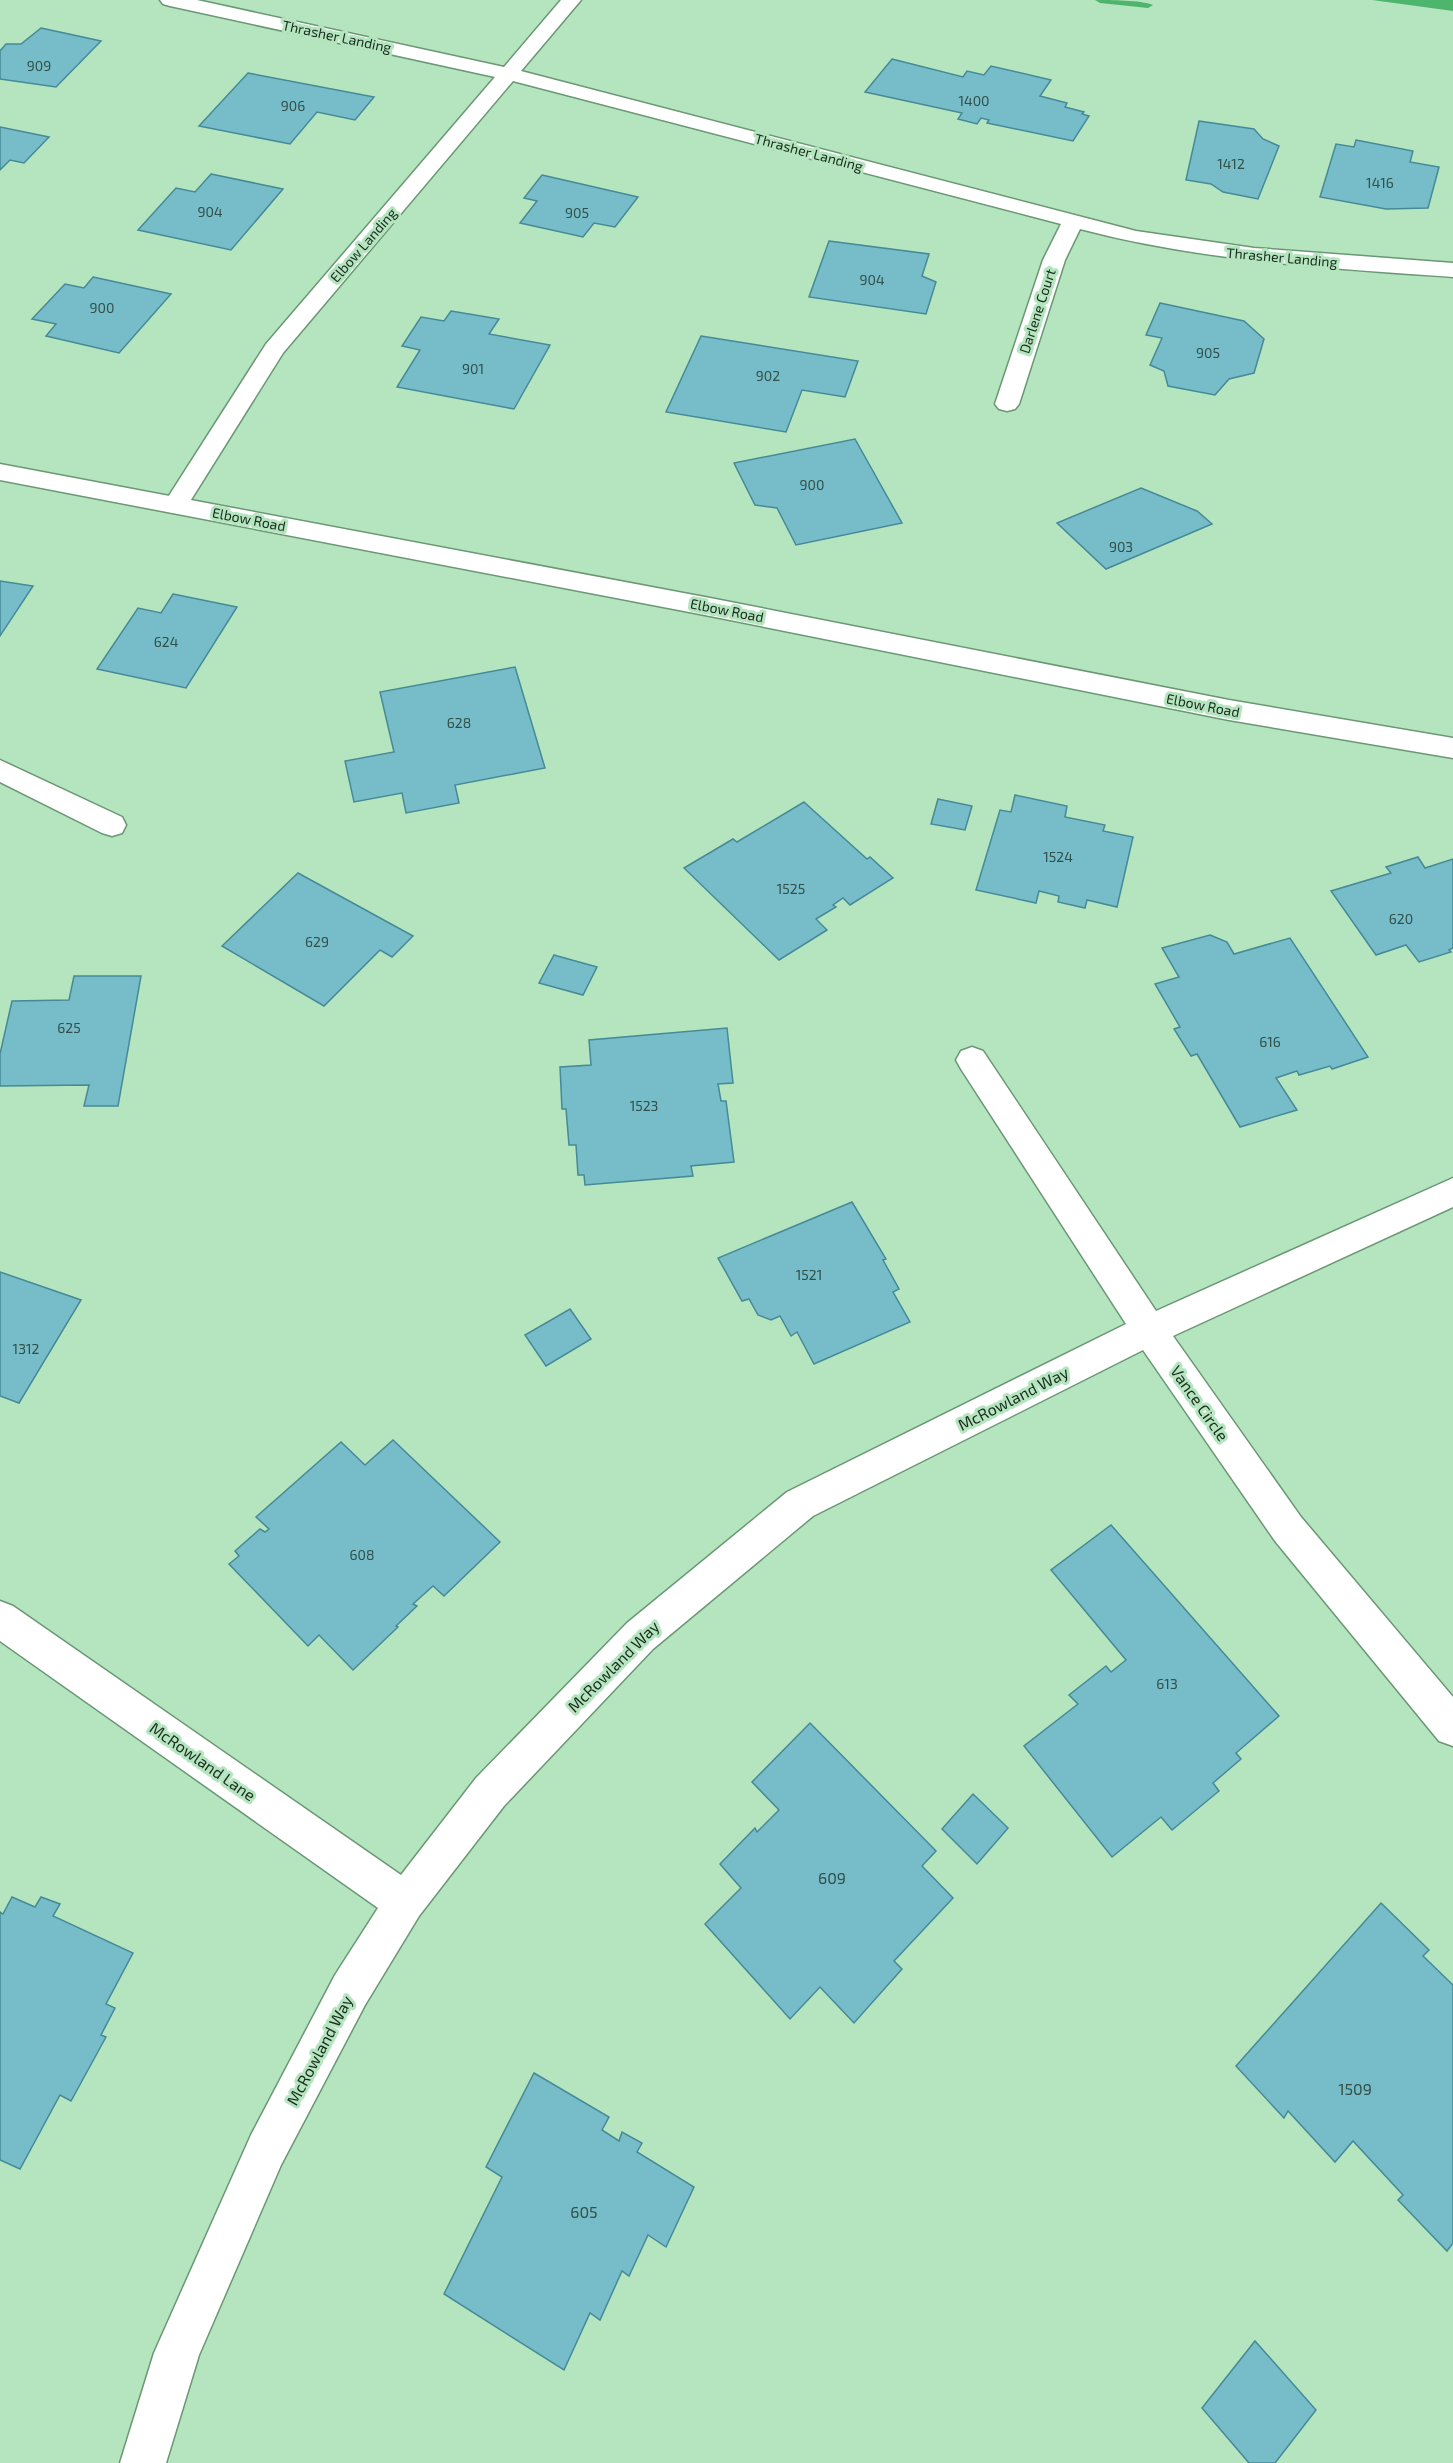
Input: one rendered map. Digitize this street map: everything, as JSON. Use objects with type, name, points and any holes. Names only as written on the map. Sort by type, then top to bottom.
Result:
[{"type":"street","name":"Thrasher Landing","points":[[170,0],[510,74],[1135,237],[1265,257],[1453,270]]},
{"type":"street","name":"Elbow Landing","points":[[175,505],[274,349],[571,0]]},
{"type":"street","name":"Darlene Court","points":[[1007,404],[1054,260],[1073,221]]},
{"type":"street","name":"Elbow Road","points":[[0,472],[710,607],[1229,710],[1453,748]]},
{"type":"street","points":[[0,770],[112,825]]},
{"type":"street","name":"Vance Circle","points":[[972,1060],[1149,1330],[1288,1529],[1453,1727]]},
{"type":"street","name":"McRowland Way","points":[[143,2463],[177,2354],[266,2150],[350,1990],[405,1902],[490,1792],[639,1636],[800,1504],[1149,1330],[1453,1192]]},
{"type":"street","name":"McRowland Lane","points":[[0,1619],[405,1902]]},
{"type":"shaded area","points":[[1372,0],[1453,0],[1453,11]]},
{"type":"building","points":[[41,28],[101,41],[56,87],[0,79],[0,51],[6,44],[21,44]]},
{"type":"building","points":[[892,59],[963,77],[967,71],[984,75],[991,66],[1051,80],[1040,96],[1067,103],[1065,107],[1084,112],[1082,114],[1089,116],[1073,141],[987,123],[989,120],[981,118],[977,124],[958,119],[962,113],[865,92]]},
{"type":"building","points":[[248,73],[374,97],[355,120],[317,112],[290,144],[199,126]]},
{"type":"building","points":[[1199,121],[1254,129],[1263,139],[1279,146],[1258,199],[1223,192],[1211,184],[1186,180]]},
{"type":"building","points":[[0,127],[49,137],[24,163],[10,160],[0,170]]},
{"type":"building","points":[[1356,140],[1413,151],[1410,162],[1439,167],[1428,208],[1386,209],[1320,197],[1336,144],[1354,147]]},
{"type":"building","points":[[211,174],[283,189],[231,250],[138,230],[176,188],[195,192]]},
{"type":"building","points":[[542,175],[638,197],[615,227],[594,223],[583,237],[520,223],[537,201],[524,198]]},
{"type":"building","points":[[829,241],[929,254],[922,276],[936,282],[926,314],[809,297]]},
{"type":"building","points":[[93,277],[171,294],[119,353],[46,336],[56,324],[32,319],[65,284],[84,288]]},
{"type":"building","points":[[1160,303],[1244,321],[1264,339],[1254,373],[1229,379],[1215,395],[1168,386],[1164,371],[1150,365],[1162,338],[1146,335]]},
{"type":"building","points":[[451,311],[499,319],[489,334],[550,345],[514,409],[397,387],[420,350],[402,346],[421,317],[444,321]]},
{"type":"building","points":[[701,336],[858,361],[845,397],[802,390],[786,432],[666,412]]},
{"type":"building","points":[[855,439],[902,523],[796,545],[777,508],[755,505],[734,463]]},
{"type":"building","points":[[1141,488],[1197,511],[1212,524],[1106,569],[1057,523]]},
{"type":"building","points":[[0,581],[33,586],[0,636]]},
{"type":"building","points":[[173,594],[237,607],[186,688],[97,669],[138,608],[161,613]]},
{"type":"building","points":[[515,667],[545,768],[455,785],[459,803],[406,813],[402,793],[354,802],[345,761],[394,752],[380,692]]},
{"type":"building","points":[[1015,795],[1067,806],[1065,817],[1105,825],[1103,831],[1133,837],[1117,907],[1087,900],[1085,908],[1058,902],[1059,896],[1039,891],[1036,903],[976,890],[1000,810],[1011,812]]},
{"type":"building","points":[[938,799],[972,806],[965,830],[931,824]]},
{"type":"building","points":[[804,802],[867,859],[870,857],[893,878],[850,905],[843,898],[833,905],[836,907],[816,919],[827,930],[779,960],[684,868],[733,839],[737,842]]},
{"type":"building","points":[[1418,857],[1425,868],[1453,859],[1453,948],[1449,950],[1451,952],[1419,962],[1406,945],[1376,955],[1331,891],[1391,873],[1386,867]]},
{"type":"building","points":[[298,873],[413,936],[392,957],[380,950],[324,1006],[222,946]]},
{"type":"building","points":[[1210,935],[1227,942],[1234,954],[1290,938],[1368,1057],[1332,1069],[1330,1066],[1299,1075],[1297,1071],[1276,1078],[1297,1110],[1240,1127],[1197,1054],[1191,1056],[1174,1029],[1180,1027],[1155,984],[1179,977],[1162,948]]},
{"type":"building","points":[[554,955],[597,967],[583,995],[539,983]]},
{"type":"building","points":[[74,976],[141,976],[118,1106],[84,1106],[89,1085],[0,1086],[0,1054],[12,1001],[69,1000]]},
{"type":"building","points":[[727,1028],[733,1083],[718,1084],[721,1101],[726,1101],[734,1162],[691,1166],[693,1176],[585,1185],[584,1175],[578,1175],[576,1145],[569,1145],[566,1109],[562,1109],[560,1067],[591,1065],[589,1040]]},
{"type":"building","points":[[852,1202],[886,1259],[883,1260],[899,1289],[893,1292],[910,1322],[814,1364],[797,1332],[791,1336],[780,1316],[771,1320],[758,1315],[749,1299],[742,1301],[718,1258]]},
{"type":"building","points":[[0,1272],[81,1300],[19,1403],[0,1396]]},
{"type":"building","points":[[570,1309],[591,1339],[546,1366],[525,1335]]},
{"type":"building","points":[[393,1440],[500,1542],[444,1596],[433,1586],[413,1604],[417,1606],[396,1626],[398,1627],[353,1670],[319,1635],[308,1646],[229,1564],[239,1556],[235,1551],[260,1529],[265,1532],[269,1529],[256,1517],[341,1442],[365,1465]]},
{"type":"building","points":[[1111,1525],[1279,1716],[1236,1753],[1241,1759],[1213,1783],[1219,1791],[1172,1830],[1161,1817],[1112,1857],[1024,1746],[1078,1704],[1069,1695],[1106,1666],[1111,1672],[1126,1660],[1051,1570]]},
{"type":"building","points":[[810,1723],[936,1851],[922,1866],[953,1898],[894,1961],[902,1969],[854,2023],[820,1987],[790,2019],[705,1924],[741,1888],[720,1864],[755,1828],[757,1832],[779,1810],[752,1782]]},
{"type":"building","points":[[973,1794],[1008,1828],[977,1864],[942,1829]]},
{"type":"building","points":[[12,1897],[35,1907],[41,1897],[60,1904],[53,1916],[133,1953],[106,2004],[115,2008],[101,2035],[106,2037],[71,2101],[60,2095],[20,2169],[0,2160],[0,1912],[3,1914]]},
{"type":"building","points":[[1381,1903],[1429,1950],[1423,1956],[1453,1985],[1453,2243],[1447,2251],[1398,2200],[1403,2195],[1353,2141],[1335,2162],[1288,2111],[1284,2118],[1236,2066]]},
{"type":"building","points":[[534,2073],[609,2117],[602,2130],[619,2141],[622,2132],[642,2143],[637,2152],[694,2187],[666,2247],[648,2235],[629,2276],[622,2271],[600,2320],[590,2313],[564,2370],[444,2294],[502,2177],[486,2167]]},
{"type":"building","points":[[1255,2341],[1316,2410],[1275,2463],[1249,2463],[1202,2408]]},
{"type":"waterway","points":[[1100,0],[1148,5]]}]
